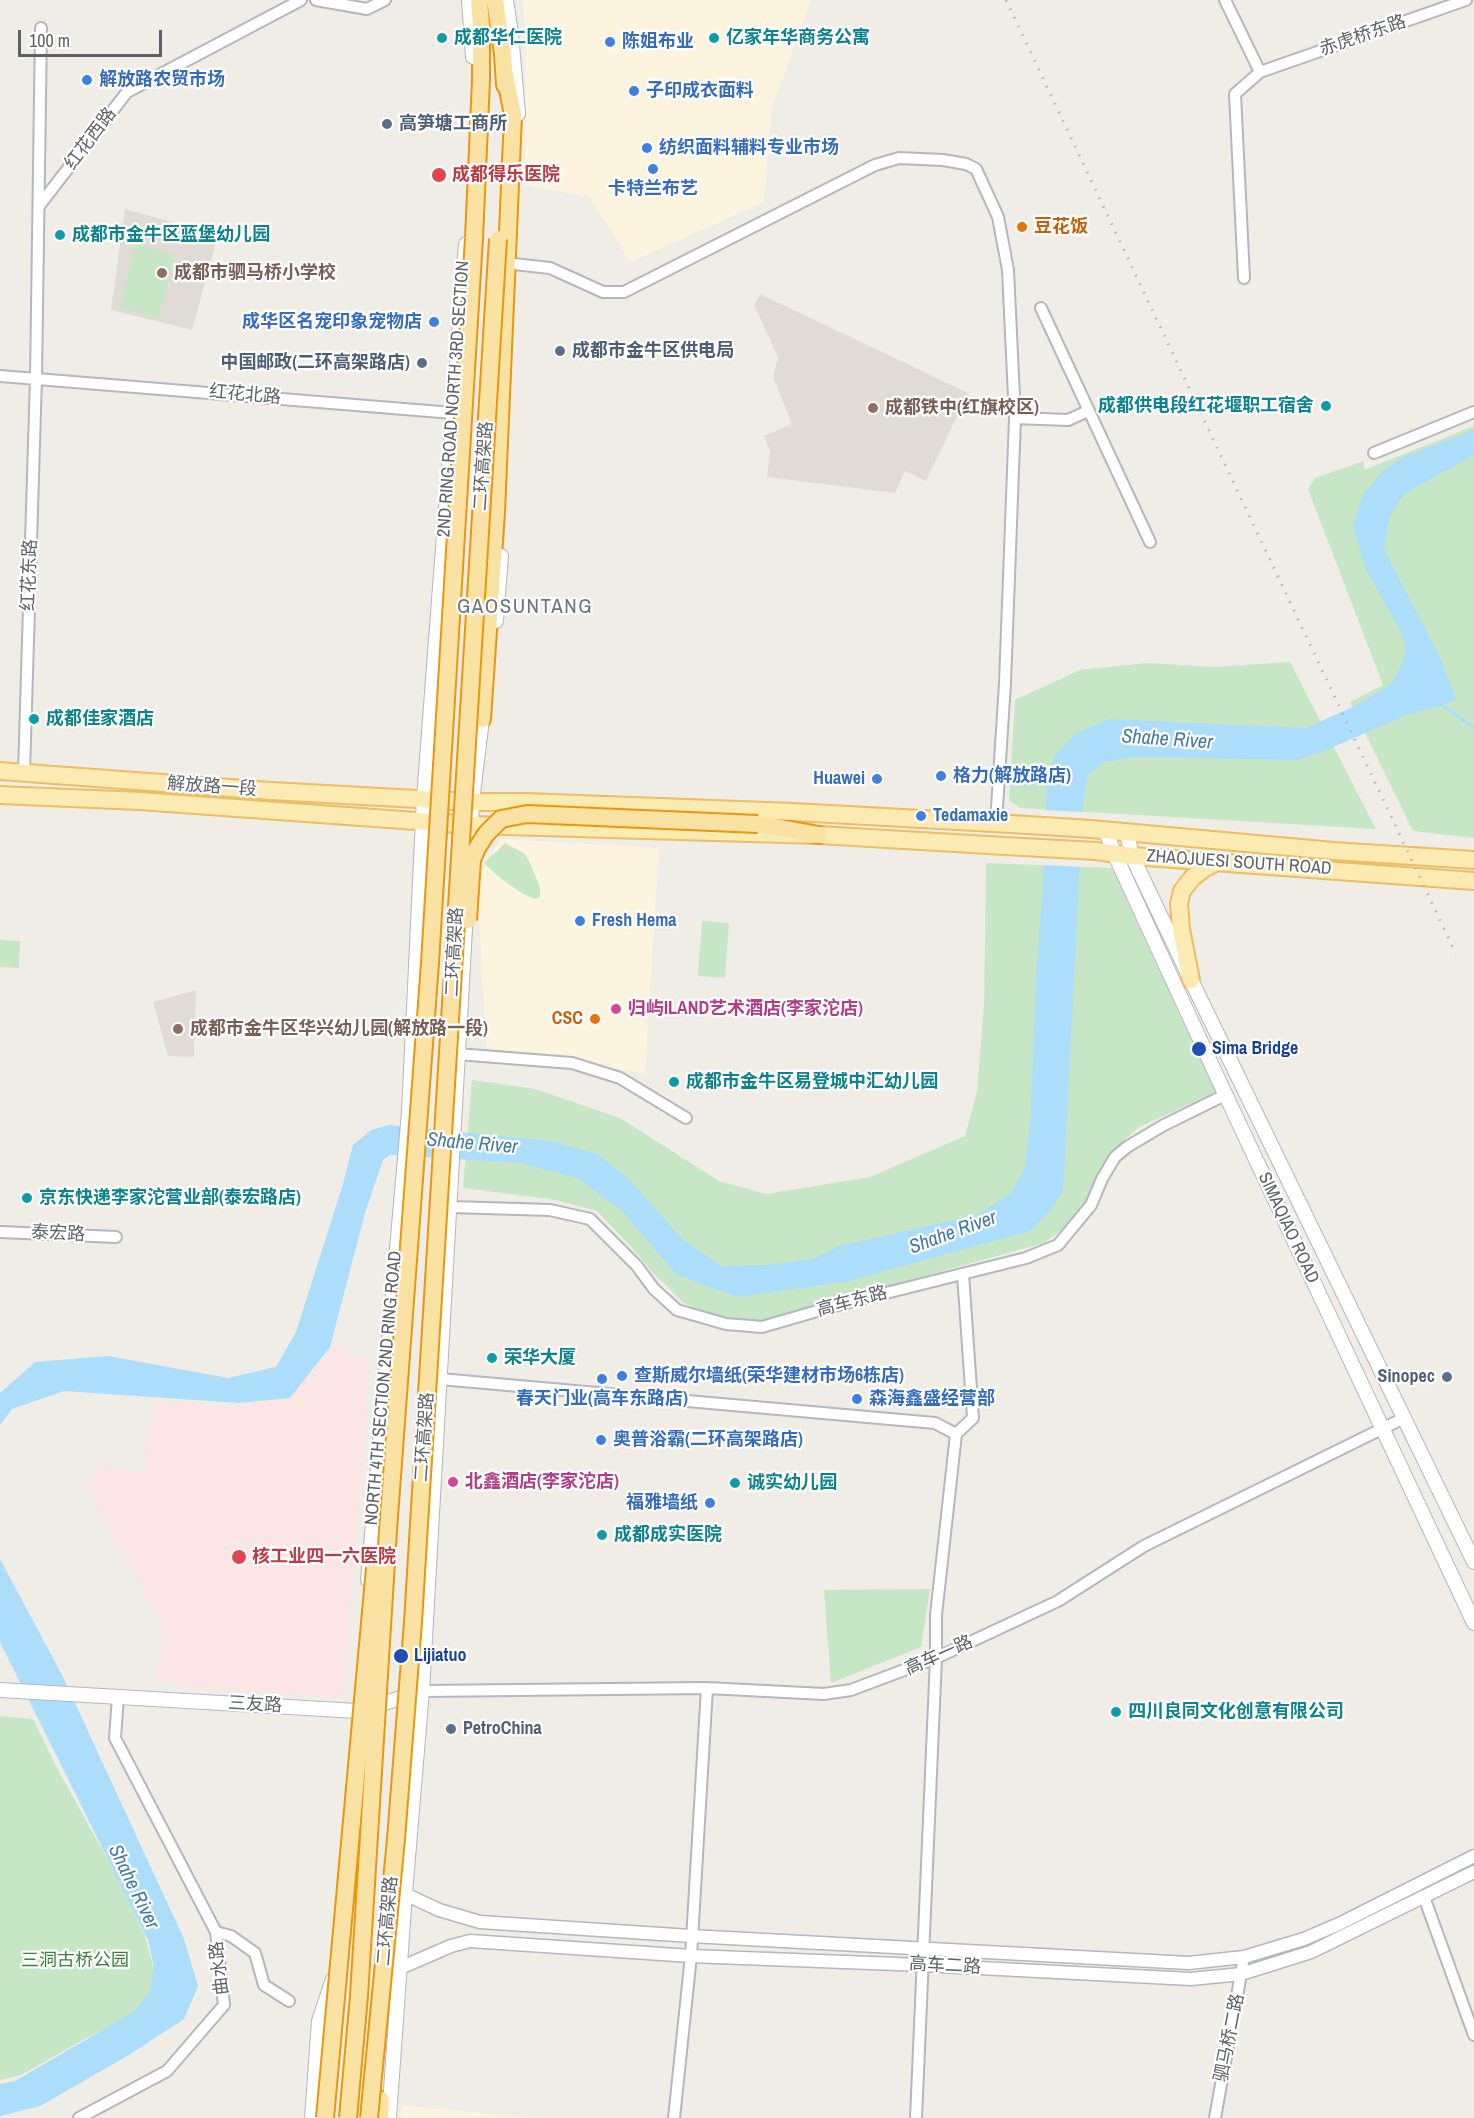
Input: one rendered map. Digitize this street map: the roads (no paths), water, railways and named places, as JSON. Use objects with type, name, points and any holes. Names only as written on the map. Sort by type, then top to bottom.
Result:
[{"type":"highway","name":"二环高架路","points":[[348,2118],[359,1996],[388,1530],[430,963],[472,273],[481,80],[479,0]]},
{"type":"highway","name":"二环高架路","points":[[369,2118],[414,1622],[504,146],[505,75],[495,0]]},
{"type":"highway","points":[[482,719],[496,512],[513,115],[505,75]]},
{"type":"highway","points":[[450,1024],[466,948],[472,860],[486,834],[501,819],[527,814],[758,824],[819,836]]},
{"type":"highway","points":[[325,2118],[375,1565],[388,1530]]},
{"type":"highway","points":[[380,2118],[417,1653],[414,1622]]},
{"type":"main road","name":"2ND RING ROAD NORTH 3RD SECTION","points":[[424,798],[472,132],[473,53],[469,0]]},
{"type":"main road","points":[[389,2118],[422,1691],[472,802],[499,596],[519,136],[518,93],[506,0]]},
{"type":"main road","name":"解放路一段","points":[[0,771],[272,791],[472,802],[794,812],[1004,823]]},
{"type":"main road","name":"解放路一段","points":[[0,795],[152,802],[471,825],[819,836]]},
{"type":"main road","name":"NORTH 4TH SECTION 2ND RING ROAD","points":[[312,2118],[319,2022],[337,1969],[376,1470],[409,1112],[424,798]]},
{"type":"main road","name":"ZHAOJUESI SOUTH ROAD","points":[[1004,823],[1334,851],[1474,860]]},
{"type":"main road","name":"SIMAQIAO ROAD","points":[[1099,830],[1114,853],[1381,1429],[1474,1623]]},
{"type":"main road","name":"SIMAQIAO ROAD","points":[[1126,833],[1132,856],[1191,980],[1474,1562]]},
{"type":"main road","name":"ZHAOJUESI SOUTH ROAD","points":[[819,836],[1096,851],[1132,856],[1474,881]]},
{"type":"main road","points":[[1191,980],[1181,929],[1179,904],[1182,891],[1192,878],[1218,862]]},
{"type":"main road","name":"三友路","points":[[0,1690],[357,1711],[422,1691]]},
{"type":"street","name":"红花西路","points":[[39,206],[127,92],[301,0]]},
{"type":"street","points":[[316,0],[368,9],[385,0]]},
{"type":"street","points":[[1225,0],[1260,72],[1235,94],[1244,278]]},
{"type":"street","name":"赤虎桥东路","points":[[1260,72],[1466,0]]},
{"type":"street","points":[[36,378],[41,28]]},
{"type":"street","points":[[514,264],[550,268],[603,292],[624,292],[875,165],[899,158],[943,160],[966,164],[976,169],[998,217],[1008,270],[1015,418],[1005,683],[1004,823]]},
{"type":"street","points":[[1041,308],[1150,542]]},
{"type":"street","name":"红花北路","points":[[0,376],[453,413]]},
{"type":"street","name":"红花东路","points":[[24,772],[36,378]]},
{"type":"street","points":[[1015,418],[1068,420],[1088,411]]},
{"type":"street","points":[[1374,453],[1474,412]]},
{"type":"street","points":[[457,1054],[572,1063],[620,1078],[686,1118]]},
{"type":"street","name":"高车东路","points":[[451,1207],[550,1210],[590,1219],[637,1266],[654,1289],[677,1310],[726,1324],[762,1327],[838,1305],[1026,1258],[1058,1245],[1091,1205],[1115,1157],[1127,1147],[1164,1125],[1225,1095]]},
{"type":"street","name":"泰宏路","points":[[0,1232],[116,1237]]},
{"type":"street","points":[[916,2118],[936,1614],[956,1434],[973,1418],[963,1274]]},
{"type":"street","points":[[440,1379],[935,1423],[956,1434]]},
{"type":"street","name":"高车一路","points":[[422,1691],[707,1688],[824,1694],[851,1690],[936,1658],[1058,1601],[1144,1546],[1404,1418]]},
{"type":"street","points":[[674,2118],[691,1956],[707,1688]]},
{"type":"street","name":"曲水路","points":[[79,2118],[168,2071],[224,2005],[216,1932],[115,1738],[118,1697]]},
{"type":"street","name":"高车二路","points":[[405,1894],[439,1910],[480,1922],[1189,1964],[1244,1957],[1304,1939],[1339,1924],[1474,1856]]},
{"type":"street","name":"高车二路","points":[[400,1968],[451,1946],[470,1941],[691,1956],[1191,1979],[1241,1974],[1311,1952],[1474,1872]]},
{"type":"street","points":[[1424,1897],[1474,2035]]},
{"type":"street","points":[[216,1932],[231,1936],[255,1953],[264,1985],[289,2001]]},
{"type":"street","name":"驷马桥二路","points":[[1215,2118],[1244,1957]]},
{"type":"water","name":"Shahe River","points":[[1474,430],[1474,455],[1404,494],[1390,516],[1384,550],[1441,659],[1456,700],[1402,717],[1298,760],[1136,757],[1105,762],[1088,775],[1083,803],[1063,1192],[1048,1213],[1030,1231],[845,1282],[737,1297],[677,1275],[622,1211],[577,1178],[521,1163],[390,1155],[383,1160],[365,1213],[330,1347],[290,1398],[239,1403],[64,1391],[12,1409],[0,1425],[0,1393],[35,1362],[108,1356],[228,1378],[276,1367],[296,1332],[343,1184],[353,1145],[371,1130],[389,1125],[551,1141],[597,1154],[629,1179],[681,1238],[721,1266],[767,1265],[813,1259],[839,1246],[977,1215],[1011,1193],[1025,1168],[1031,1110],[1047,774],[1057,752],[1077,733],[1109,719],[1306,728],[1357,705],[1391,684],[1400,668],[1406,649],[1401,632],[1366,570],[1353,526],[1363,494],[1386,468],[1406,456]]},
{"type":"water","name":"Shahe River","points":[[0,1559],[62,1675],[184,1939],[198,1986],[184,2019],[129,2055],[40,2106],[0,2116],[0,2084],[15,2081],[135,2011],[150,1991],[154,1967],[148,1940],[0,1642]]},
{"type":"waterway","points":[[1439,703],[1474,728]]},
{"type":"railway","points":[[1006,0],[1456,954]]},
{"type":"place","name":"成都华仁医院","points":[[442,38]]},
{"type":"place","name":"亿家年华商务公寓","points":[[714,38]]},
{"type":"place","name":"陈姐布业","points":[[610,42]]},
{"type":"place","name":"解放路农贸市场","points":[[87,80]]},
{"type":"place","name":"子印成衣面料","points":[[634,91]]},
{"type":"place","name":"高笋塘工商所","points":[[387,124]]},
{"type":"place","name":"纺织面料辅料专业市场","points":[[647,148]]},
{"type":"place","name":"卡特兰布艺","points":[[653,169]]},
{"type":"place","name":"成都得乐医院","points":[[439,175]]},
{"type":"place","name":"豆花饭","points":[[1022,227]]},
{"type":"place","name":"成都市金牛区蓝堡幼儿园","points":[[60,235]]},
{"type":"place","name":"成都市驷马桥小学校","points":[[162,273]]},
{"type":"place","name":"成华区名宠印象宠物店","points":[[434,322]]},
{"type":"place","name":"成都市金牛区供电局","points":[[560,351]]},
{"type":"place","name":"中国邮政(二环高架路店)","points":[[422,363]]},
{"type":"place","name":"成都供电段红花堰职工宿舍","points":[[1326,406]]},
{"type":"place","name":"成都铁中(红旗校区)","points":[[873,408]]},
{"type":"place","name":"成都佳家酒店","points":[[34,719]]},
{"type":"place","name":"格力(解放路店)","points":[[941,776]]},
{"type":"place","name":"Huawei","points":[[877,779]]},
{"type":"place","name":"Tedamaxie","points":[[921,816]]},
{"type":"place","name":"Fresh Hema","points":[[580,921]]},
{"type":"place","name":"归屿ILAND艺术酒店(李家沱店)","points":[[616,1009]]},
{"type":"place","name":"CSC","points":[[595,1019]]},
{"type":"place","name":"成都市金牛区华兴幼儿园(解放路一段)","points":[[178,1029]]},
{"type":"place","name":"Sima Bridge","points":[[1199,1049]]},
{"type":"place","name":"成都市金牛区易登城中汇幼儿园","points":[[674,1082]]},
{"type":"place","name":"京东快递李家沱营业部(泰宏路店)","points":[[27,1198]]},
{"type":"place","name":"荣华大厦","points":[[492,1358]]},
{"type":"place","name":"查斯威尔墙纸(荣华建材市场6栋店)","points":[[622,1376]]},
{"type":"place","name":"Sinopec","points":[[1447,1377]]},
{"type":"place","name":"春天门业(高车东路店)","points":[[602,1379]]},
{"type":"place","name":"森海鑫盛经营部","points":[[857,1399]]},
{"type":"place","name":"奥普浴霸(二环高架路店)","points":[[601,1440]]},
{"type":"place","name":"北鑫酒店(李家沱店)","points":[[453,1482]]},
{"type":"place","name":"诚实幼儿园","points":[[735,1483]]},
{"type":"place","name":"福雅墙纸","points":[[710,1503]]},
{"type":"place","name":"成都成实医院","points":[[602,1535]]},
{"type":"place","name":"核工业四一六医院","points":[[239,1557]]},
{"type":"place","name":"Lijiatuo","points":[[401,1656]]},
{"type":"place","name":"四川良同文化创意有限公司","points":[[1116,1712]]},
{"type":"place","name":"PetroChina","points":[[451,1729]]},
{"type":"district","name":"GAOSUNTANG","points":[[525,607]]},
{"type":"park label","name":"三洞古桥公园","points":[[75,1961]]}]
